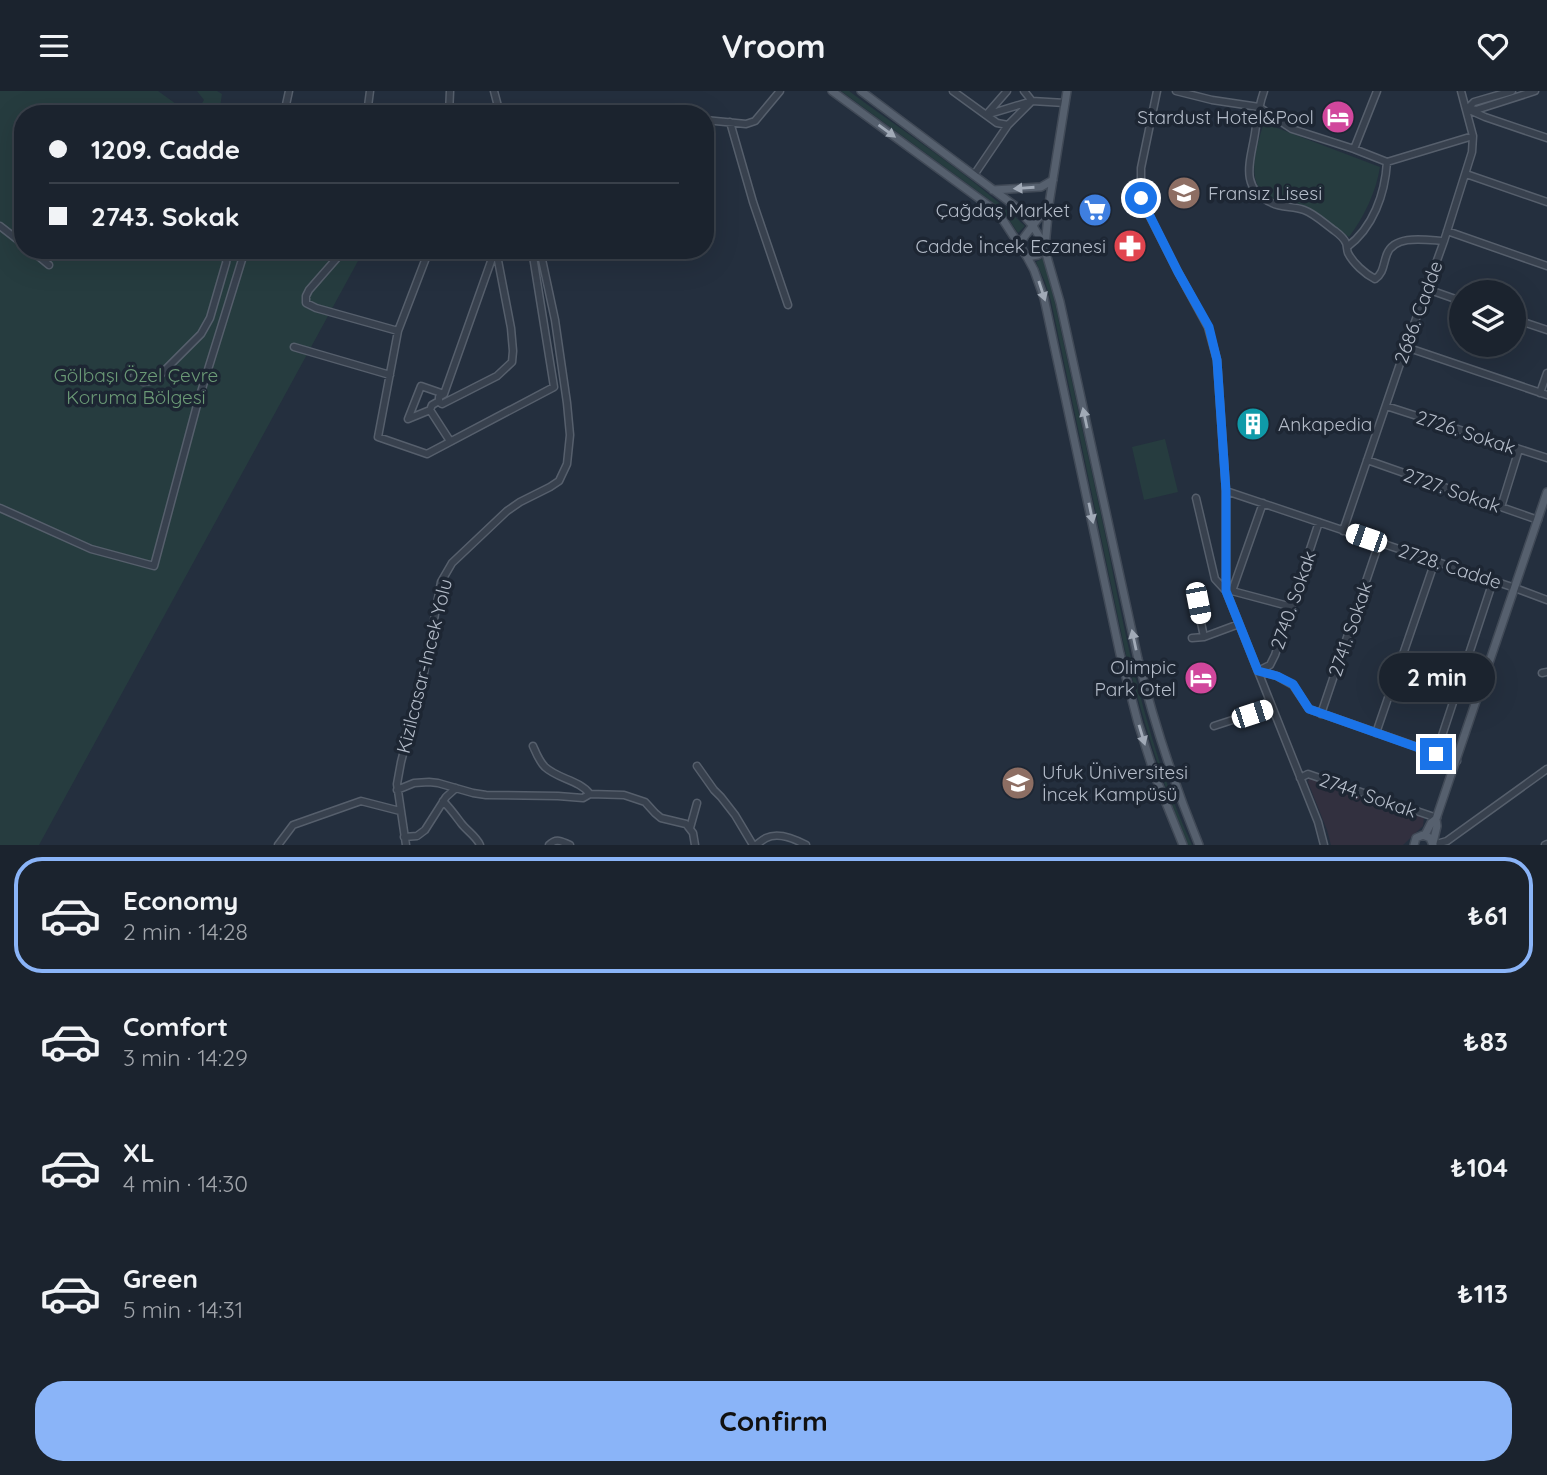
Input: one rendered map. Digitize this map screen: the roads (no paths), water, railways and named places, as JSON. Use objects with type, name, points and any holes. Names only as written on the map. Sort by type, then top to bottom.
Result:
[{"type":"main road","points":[[832,91],[986,203],[1003,220],[1037,278],[1049,317],[1126,678],[1155,776],[1183,845]]},
{"type":"main road","points":[[861,91],[1015,206],[1033,226],[1045,247],[1060,302],[1146,693],[1168,767],[1199,845]]},
{"type":"main road","points":[[1027,257],[1038,255],[1045,247],[1066,91]]},
{"type":"main road","points":[[993,190],[1041,187],[1053,180]]},
{"type":"main road","points":[[1019,244],[1049,204]]},
{"type":"main road","points":[[1413,845],[1418,837],[1425,835],[1436,818],[1547,492]]},
{"type":"main road","points":[[1433,844],[1436,818]]},
{"type":"main road","points":[[1425,835],[1433,844]]},
{"type":"street","points":[[714,121],[746,124],[755,121],[780,91]]},
{"type":"street","points":[[953,91],[997,123],[1008,125]]},
{"type":"street","points":[[986,115],[1007,91]]},
{"type":"street","points":[[1024,91],[1032,101]]},
{"type":"street","points":[[1157,91],[1142,168],[1141,198],[1209,327],[1217,360],[1226,491],[1226,591],[1318,822],[1324,845]]},
{"type":"street","points":[[1176,91],[1258,107],[1292,129],[1387,162],[1473,136]]},
{"type":"street","points":[[1264,91],[1258,107],[1249,159],[1249,177],[1255,191],[1262,198],[1273,204],[1306,211],[1341,236],[1346,242],[1348,253],[1366,275],[1375,279],[1381,275],[1387,251],[1395,244],[1404,241],[1444,241]]},
{"type":"street","points":[[1354,149],[1377,91]]},
{"type":"street","name":"2686. Cadde","points":[[1343,531],[1444,241],[1472,152],[1473,136],[1461,91]]},
{"type":"street","points":[[1467,109],[1474,102],[1512,91]]},
{"type":"street","points":[[1467,109],[1476,110],[1535,91]]},
{"type":"street","points":[[974,175],[1008,125],[1032,101]]},
{"type":"street","points":[[986,115],[1032,101],[1065,103]]},
{"type":"street","points":[[1467,109],[1547,138]]},
{"type":"street","points":[[730,122],[753,202],[788,305]]},
{"type":"street","points":[[1347,247],[1355,242],[1376,212],[1387,162]]},
{"type":"street","points":[[1466,174],[1547,202]]},
{"type":"street","points":[[0,226],[14,237]]},
{"type":"street","points":[[1447,231],[1547,266]]},
{"type":"street","points":[[42,259],[50,265]]},
{"type":"street","points":[[134,376],[143,382],[155,380],[201,334],[210,318],[227,259]]},
{"type":"street","points":[[0,507],[91,549],[154,566],[186,443],[241,259]]},
{"type":"street","points":[[336,259],[309,290],[306,303],[398,331]]},
{"type":"street","points":[[426,259],[398,331],[378,437],[428,454],[554,387],[533,259]]},
{"type":"street","points":[[444,394],[421,386],[408,419],[430,409],[444,394],[493,259]]},
{"type":"street","points":[[439,401],[442,404],[497,376],[512,362],[511,328],[498,259]]},
{"type":"street","name":"Kizilcasar-Incek Yolu","points":[[407,845],[397,790],[401,762],[424,673],[441,582],[452,563],[507,511],[559,481],[566,464],[569,435],[567,403],[555,320],[542,259]]},
{"type":"street","points":[[1427,289],[1449,297]]},
{"type":"street","points":[[1526,323],[1547,330]]},
{"type":"street","points":[[294,347],[390,375]]},
{"type":"street","points":[[1406,347],[1544,394],[1547,373]]},
{"type":"street","name":"2726. Sokak","points":[[1386,405],[1547,459]]},
{"type":"street","points":[[430,409],[450,441]]},
{"type":"street","points":[[1501,507],[1519,449]]},
{"type":"street","name":"2727. Sokak","points":[[1367,460],[1538,520]]},
{"type":"street","name":"2728. Cadde","points":[[1226,491],[1547,600]]},
{"type":"street","points":[[1196,498],[1214,579],[1226,591]]},
{"type":"street","points":[[1263,503],[1232,591],[1292,607]]},
{"type":"street","name":"2740. Sokak","points":[[1258,671],[1270,664],[1292,607],[1319,522]]},
{"type":"street","name":"2741. Sokak","points":[[1321,714],[1379,543]]},
{"type":"street","points":[[1376,733],[1435,561]]},
{"type":"street","points":[[1436,754],[1493,580]]},
{"type":"street","points":[[1198,603],[1204,637]]},
{"type":"street","points":[[1192,638],[1204,637],[1239,624]]},
{"type":"street","points":[[1258,671],[1293,684],[1309,709],[1457,761]]},
{"type":"street","points":[[1214,726],[1272,707]]},
{"type":"street","points":[[533,746],[543,765],[586,789],[590,794]]},
{"type":"street","points":[[697,767],[735,815],[754,845],[774,836],[796,840],[806,845]]},
{"type":"street","points":[[1433,844],[1447,841],[1547,769]]},
{"type":"street","name":"2744. Sokak","points":[[1300,778],[1308,774],[1436,818]]},
{"type":"street","points":[[397,790],[414,783],[429,782],[486,795],[624,795],[640,800],[661,818],[682,821],[690,828],[695,842],[702,845]]},
{"type":"street","points":[[404,837],[417,836],[425,829],[443,801],[456,788]]},
{"type":"street","points":[[278,845],[293,825],[361,801],[400,811]]},
{"type":"street","points":[[443,801],[480,845]]},
{"type":"street","points":[[690,828],[697,803]]},
{"type":"street","points":[[549,845],[559,840],[570,845]]},
{"type":"place","name":"Stardust Hotel&Pool","points":[[1338,117]]},
{"type":"place","name":"Fransız Lisesi","points":[[1184,193]]},
{"type":"place","name":"Çağdaş Market","points":[[1095,210]]},
{"type":"place","name":"Cadde İncek Eczanesi","points":[[1130,246]]},
{"type":"place","name":"Ankapedia","points":[[1253,424]]},
{"type":"place","name":"Olimpic Park Otel","points":[[1201,678]]},
{"type":"place","name":"Ufuk Üniversitesi İncek Kampüsü","points":[[1018,783]]},
{"type":"park label","name":"Gölbaşı Özel Çevre Koruma Bölgesi","points":[[136,386]]}]
